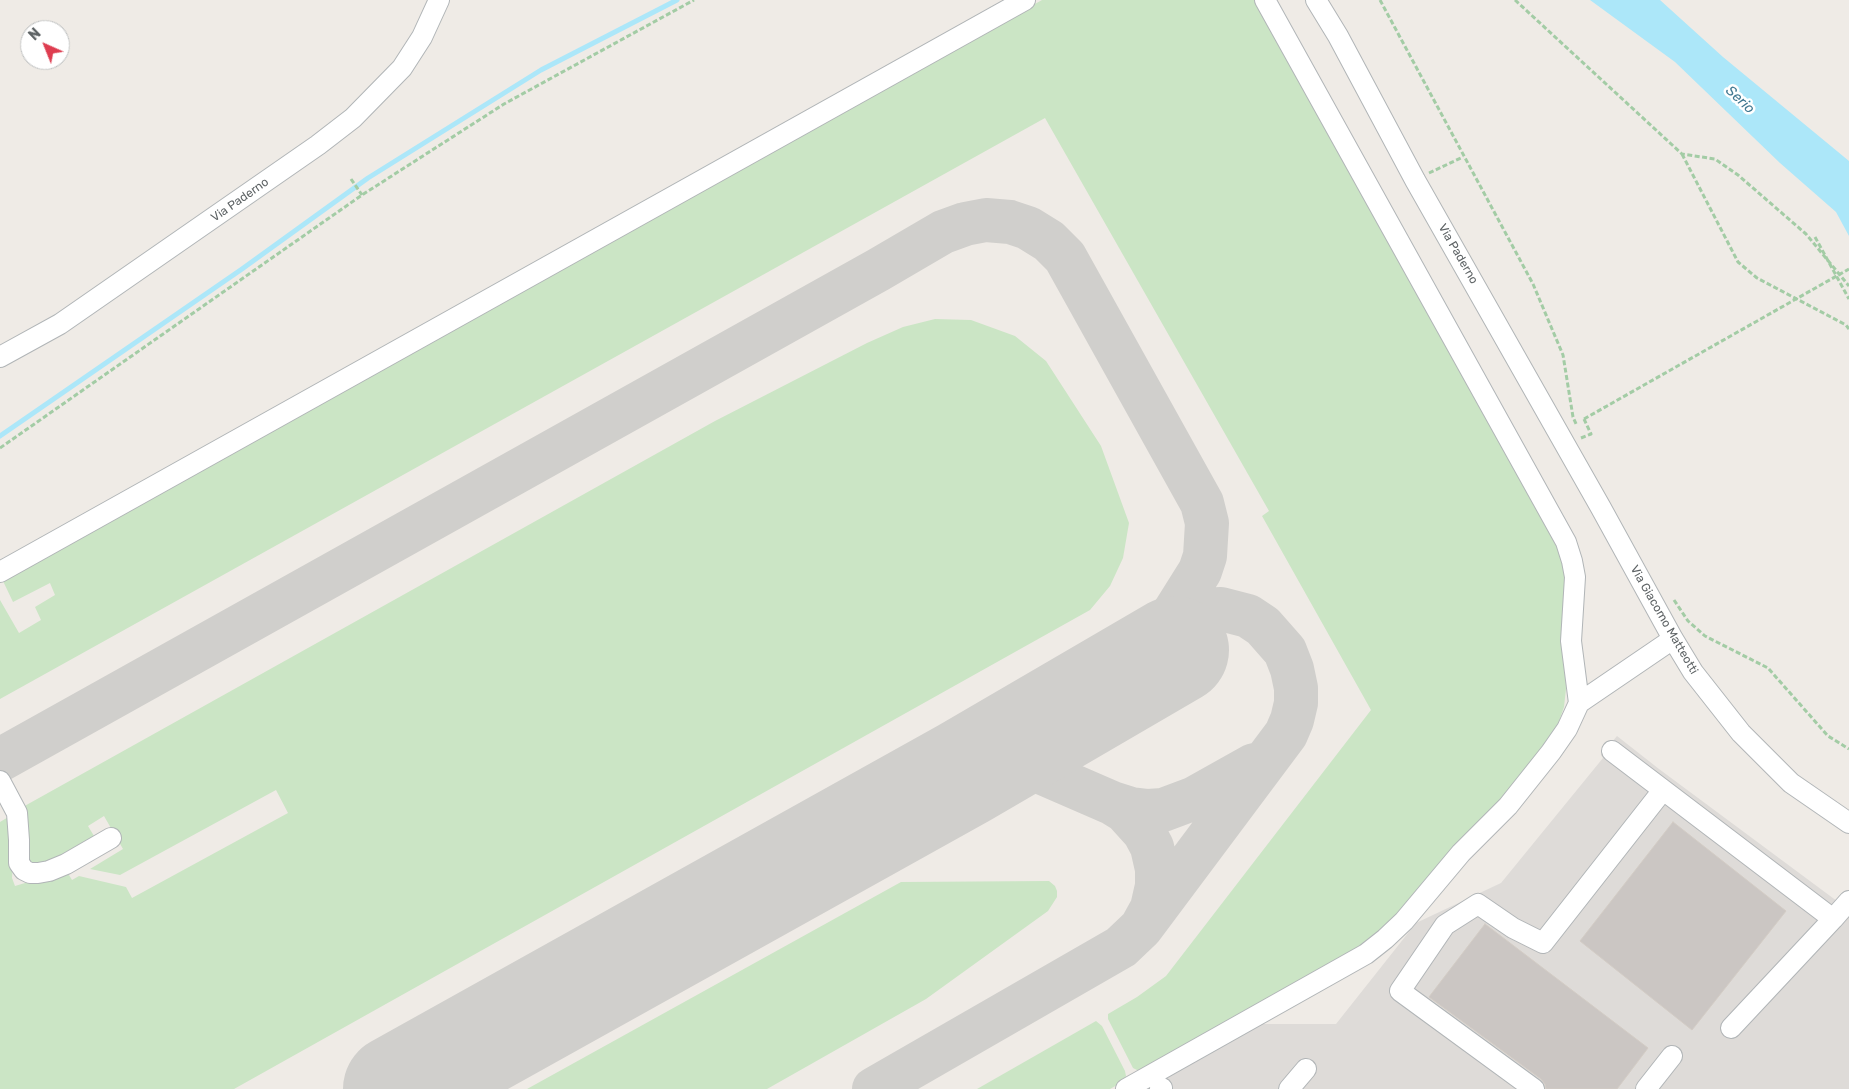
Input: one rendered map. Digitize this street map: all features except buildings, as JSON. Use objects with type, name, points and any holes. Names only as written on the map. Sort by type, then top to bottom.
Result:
[{"type":"street","name":"Via Paderno","points":[[0,357],[60,324],[318,145],[353,118],[402,68],[422,37],[439,0]]},
{"type":"street","points":[[0,572],[1025,0]]},
{"type":"street","points":[[1126,1089],[1349,964],[1385,939],[1404,921],[1461,853],[1508,806],[1567,729],[1578,702],[1571,641],[1574,577],[1572,561],[1566,542],[1265,0]]},
{"type":"street","name":"Via Paderno","points":[[1316,0],[1338,36],[1415,180],[1601,508]]},
{"type":"street","name":"Via Giacomo Matteotti","points":[[1601,508],[1693,672],[1741,734],[1791,783],[1849,823]]},
{"type":"street","points":[[1578,702],[1673,639]]},
{"type":"street","points":[[1612,751],[1833,919]]},
{"type":"street","points":[[0,781],[17,813],[19,864],[24,870],[30,873],[49,871],[66,864],[111,838]]},
{"type":"street","points":[[1534,1089],[1400,991],[1445,924],[1478,904],[1513,928],[1543,943],[1663,790]]},
{"type":"street","points":[[1731,1028],[1849,901]]},
{"type":"street","points":[[1646,1089],[1672,1056]]},
{"type":"street","points":[[1289,1089],[1306,1069]]},
{"type":"path","points":[[0,448],[362,195],[504,104],[694,0]]},
{"type":"path","points":[[1380,0],[1533,284],[1562,355],[1573,417],[1581,438],[1591,434],[1584,419],[1849,269]]},
{"type":"path","points":[[1515,0],[1682,154],[1738,262],[1758,278],[1849,329]]},
{"type":"path","points":[[1682,154],[1715,159],[1738,175],[1806,234],[1849,286]]},
{"type":"path","points":[[351,179],[362,195]]},
{"type":"path","points":[[1815,237],[1849,299]]},
{"type":"path","points":[[1670,594],[1688,621],[1705,636],[1768,668],[1828,736],[1849,749]]},
{"type":"shaded area","points":[[1617,736],[1849,910],[1849,1089],[1144,1089],[1256,1024],[1336,1024],[1416,923],[1501,883],[1603,758],[1601,755]]},
{"type":"green space","points":[[1042,0],[1256,0],[1560,545],[1568,579],[1565,658],[1566,689],[1564,707],[1557,727],[1528,773],[1380,937],[1139,1071],[1133,1068],[1108,1019],[1108,1014],[1137,997],[1166,976],[1371,710],[1262,516],[1269,511],[1045,118],[0,699],[0,600],[19,633],[41,620],[35,607],[55,595],[50,583],[13,602],[3,581]]},
{"type":"green space","points":[[935,319],[971,320],[1015,336],[1046,361],[1101,446],[1129,523],[1123,558],[1110,586],[1090,610],[234,1089],[0,1089],[0,822],[10,816],[13,860],[12,878],[15,886],[62,872],[69,875],[72,880],[79,876],[126,887],[132,898],[288,813],[276,790],[120,875],[90,869],[123,849],[104,816],[88,826],[94,836],[64,853],[66,857],[35,866],[30,862],[27,855],[21,808],[715,421],[867,343],[903,327]]},
{"type":"green space","points":[[1049,881],[1055,886],[1057,897],[1048,911],[926,999],[767,1089],[527,1089],[901,882]]},
{"type":"green space","points":[[1096,1021],[1102,1026],[1125,1071],[1124,1081],[1110,1089],[977,1089]]},
{"type":"water","name":"Serio","points":[[1590,0],[1660,0],[1723,57],[1849,161],[1849,236],[1836,212],[1780,163],[1675,62]]},
{"type":"waterway","points":[[0,436],[242,269],[368,178],[541,70],[677,0]]},
{"type":"taxiway","points":[[0,760],[943,232],[965,224],[986,220],[1010,222],[1028,228],[1049,241],[1065,257],[1202,503],[1207,523],[1205,556],[1200,571],[1163,630]]},
{"type":"taxiway","points":[[998,741],[1132,667],[1163,630],[1181,617],[1203,610],[1221,609],[1248,616],[1263,626],[1285,651],[1292,669],[1296,688],[1296,703],[1286,734],[1141,928]]},
{"type":"taxiway","points":[[874,1089],[1121,947],[1141,928],[1152,908],[1157,886],[1157,869],[1152,847],[1144,832],[1125,811],[1112,803],[1036,770],[1012,765],[988,767],[964,773]]},
{"type":"taxiway","points":[[1112,803],[1131,809],[1163,810],[1195,798],[1254,765]]},
{"type":"runway","points":[[397,1089],[964,773],[1175,650]]}]
